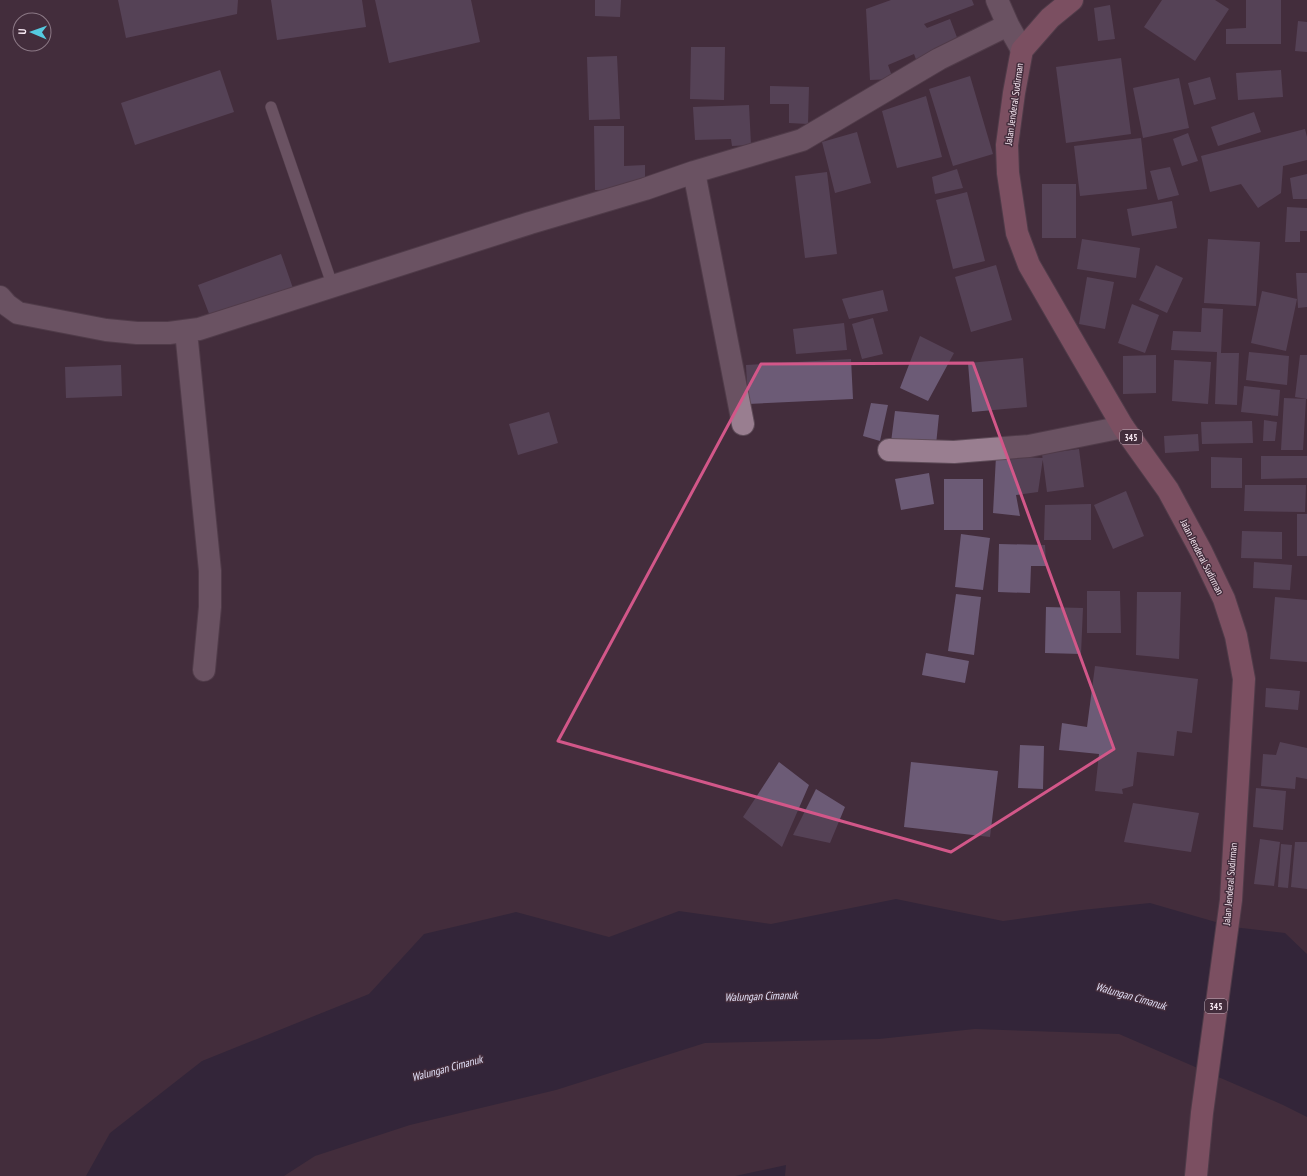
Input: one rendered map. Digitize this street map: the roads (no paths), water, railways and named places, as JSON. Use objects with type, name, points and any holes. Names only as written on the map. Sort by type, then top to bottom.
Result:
[{"type":"main road","name":"Jalan Jenderal Sudirman","points":[[1072,0],[1050,18],[1022,50],[1007,145],[1008,173],[1017,233],[1029,265],[1081,356],[1124,427],[1172,497],[1201,551],[1224,599],[1236,636],[1244,679],[1231,900],[1202,1113],[1196,1176]]},
{"type":"street","points":[[997,0],[1008,25],[1022,50]]},
{"type":"street","points":[[0,297],[18,314],[106,330],[169,333],[199,329],[530,223],[802,140],[939,59],[1008,25]]},
{"type":"street","points":[[694,172],[743,424]]},
{"type":"street","points":[[186,331],[210,571],[210,607],[204,670]]},
{"type":"street","points":[[889,450],[954,452],[1029,446],[1124,427]]},
{"type":"lane","points":[[271,107],[333,287]]},
{"type":"water","name":"Walungan Cimanuk","points":[[896,899],[1003,921],[1082,910],[1150,903],[1233,927],[1285,933],[1307,954],[1307,1117],[1283,1105],[1119,1034],[975,1029],[879,1039],[705,1043],[556,1090],[410,1125],[315,1156],[284,1176],[86,1176],[110,1133],[202,1061],[369,994],[424,934],[516,912],[609,937],[679,911],[771,924]]},
{"type":"water","points":[[786,1165],[785,1176],[735,1176]]}]
